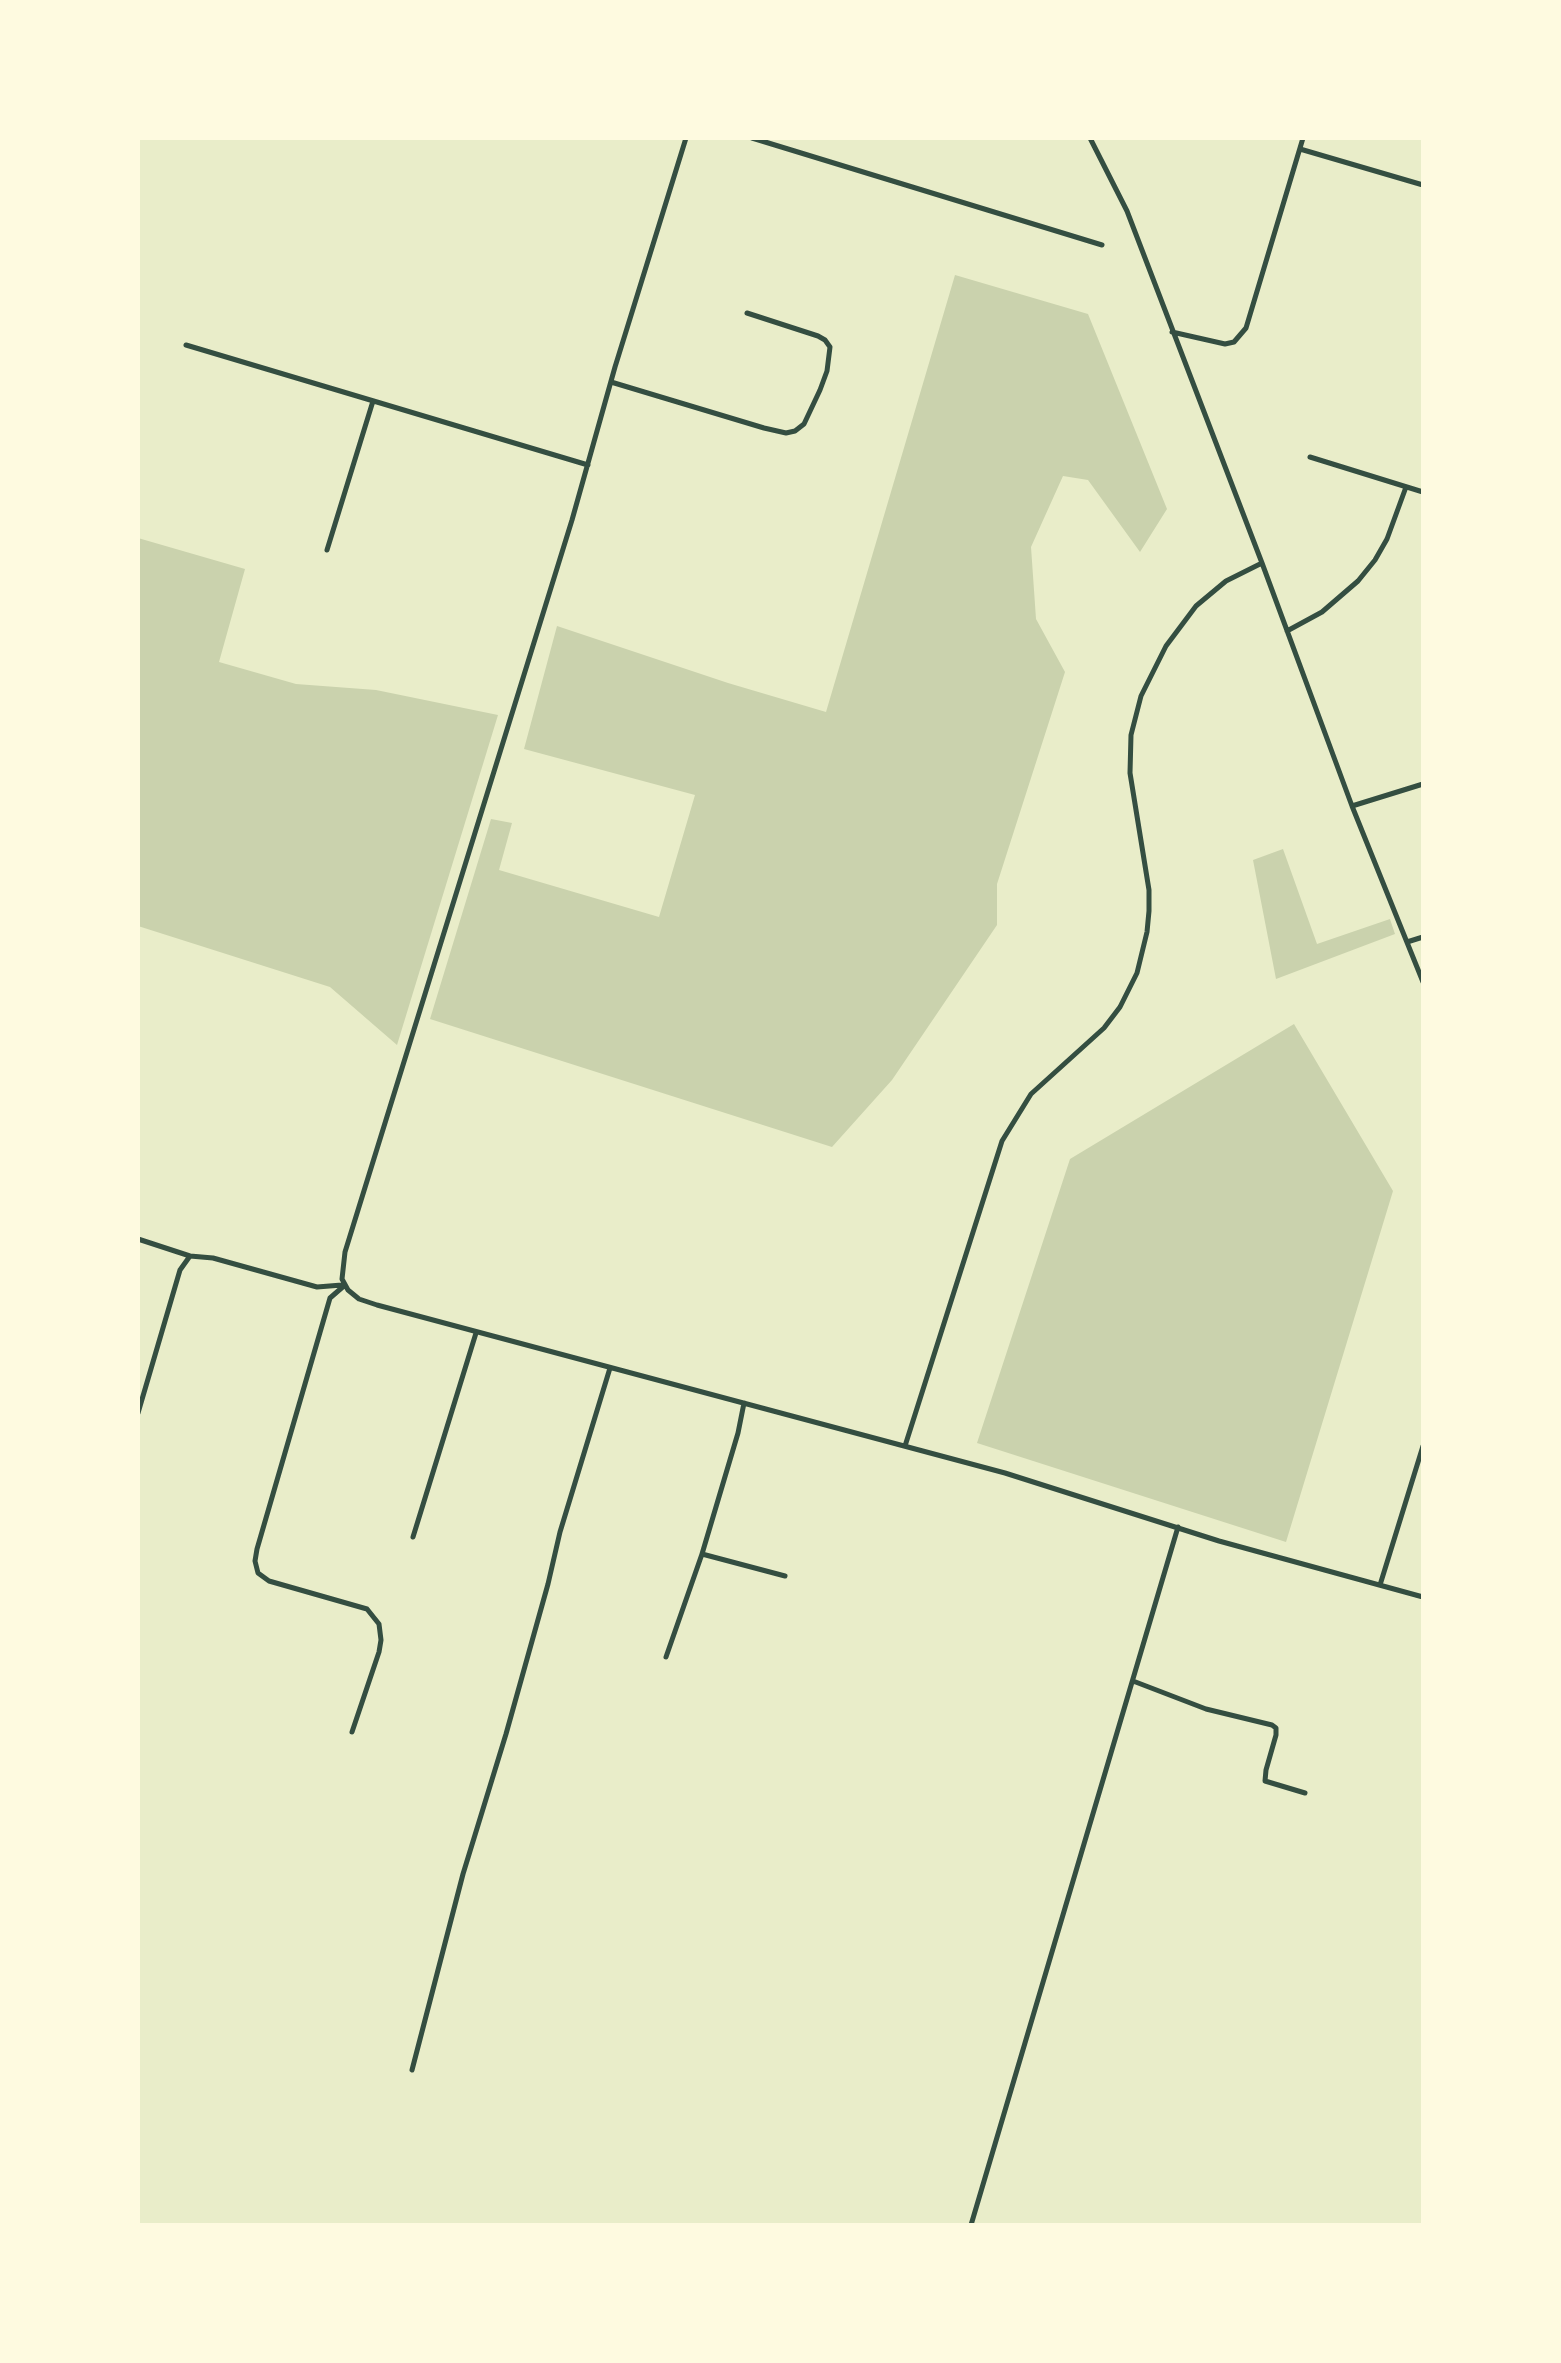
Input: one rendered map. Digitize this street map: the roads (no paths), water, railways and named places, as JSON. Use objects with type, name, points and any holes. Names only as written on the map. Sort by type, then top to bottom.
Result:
[{"type":"street","points":[[686,138],[345,1252],[342,1273],[345,1285],[359,1299],[476,1333],[1004,1473],[1178,1527],[1423,1597]]},
{"type":"street","points":[[752,138],[1102,245]]},
{"type":"street","points":[[1090,138],[1127,211],[1352,806],[1423,982]]},
{"type":"street","points":[[1172,332],[1225,344],[1234,342],[1240,336],[1251,314],[1303,138]]},
{"type":"street","points":[[1300,149],[1423,186]]},
{"type":"street","points":[[611,382],[764,428],[786,433],[795,431],[804,424],[828,371],[830,347],[818,336],[747,313]]},
{"type":"street","points":[[186,345],[588,465]]},
{"type":"street","points":[[327,550],[373,401]]},
{"type":"street","points":[[1310,457],[1423,492]]},
{"type":"street","points":[[1287,631],[1322,612],[1358,581],[1375,560],[1387,538],[1406,487]]},
{"type":"street","points":[[905,1446],[1002,1141],[1031,1094],[1104,1028],[1124,1000],[1137,974],[1149,911],[1149,890],[1130,773],[1131,735],[1141,696],[1166,646],[1196,606],[1226,581],[1262,563]]},
{"type":"street","points":[[1352,806],[1423,784]]},
{"type":"street","points":[[1407,942],[1423,937]]},
{"type":"street","points":[[138,1239],[190,1256],[213,1258],[317,1287],[345,1285]]},
{"type":"street","points":[[138,1413],[180,1270],[190,1256]]},
{"type":"street","points":[[345,1285],[330,1298],[257,1549],[255,1568],[269,1581],[366,1609],[379,1624],[382,1640],[379,1653],[352,1732]]},
{"type":"street","points":[[413,1537],[476,1333]]},
{"type":"street","points":[[412,2070],[463,1874],[510,1721],[560,1532],[610,1368]]},
{"type":"street","points":[[666,1657],[702,1554],[738,1433],[744,1403]]},
{"type":"street","points":[[1380,1585],[1423,1446]]},
{"type":"street","points":[[971,2225],[1178,1527]]},
{"type":"street","points":[[702,1554],[785,1576]]},
{"type":"street","points":[[1133,1681],[1206,1709],[1272,1725],[1276,1728],[1276,1735],[1265,1781],[1305,1793]]}]
